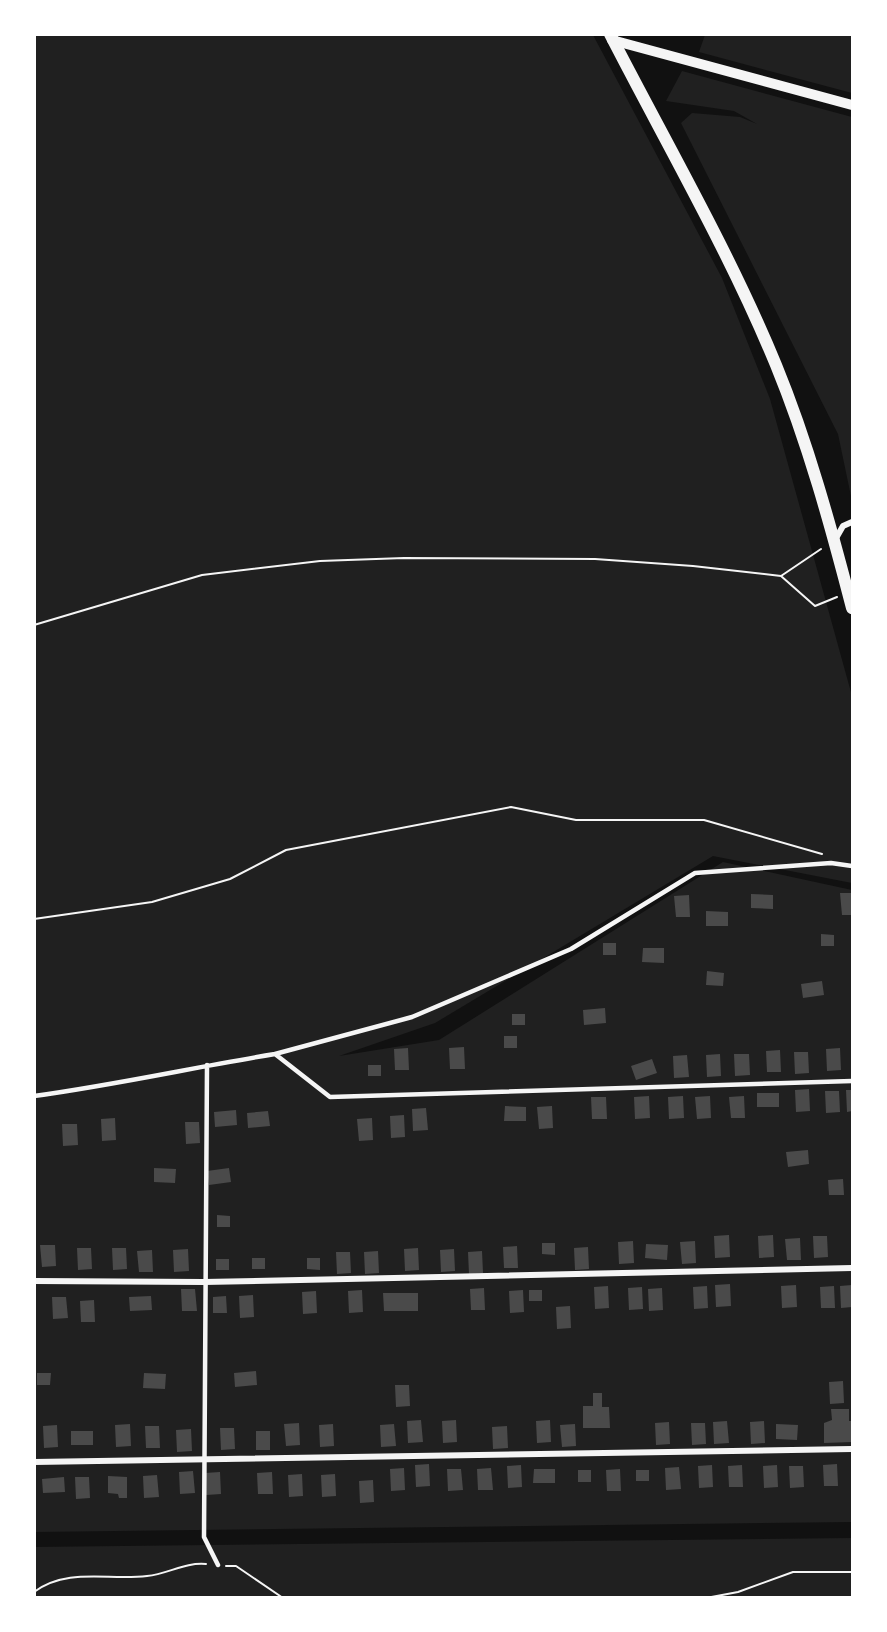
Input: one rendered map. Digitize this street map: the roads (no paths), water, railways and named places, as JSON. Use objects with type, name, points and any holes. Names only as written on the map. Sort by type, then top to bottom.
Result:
[{"type":"main road","points":[[611,37],[749,303],[788,396],[834,540],[852,608]]},
{"type":"street","points":[[611,37],[852,105]]},
{"type":"street","points":[[834,540],[843,526],[852,522]]},
{"type":"street","points":[[34,1281],[204,1282],[852,1268]]},
{"type":"street","points":[[34,1462],[852,1449]]},
{"type":"lane","points":[[34,1096],[111,1085],[207,1065],[275,1054],[412,1017],[571,949],[695,873],[831,863],[852,866]]},
{"type":"lane","points":[[275,1054],[330,1097],[852,1081]]},
{"type":"lane","points":[[207,1065],[204,1537],[218,1565]]}]
